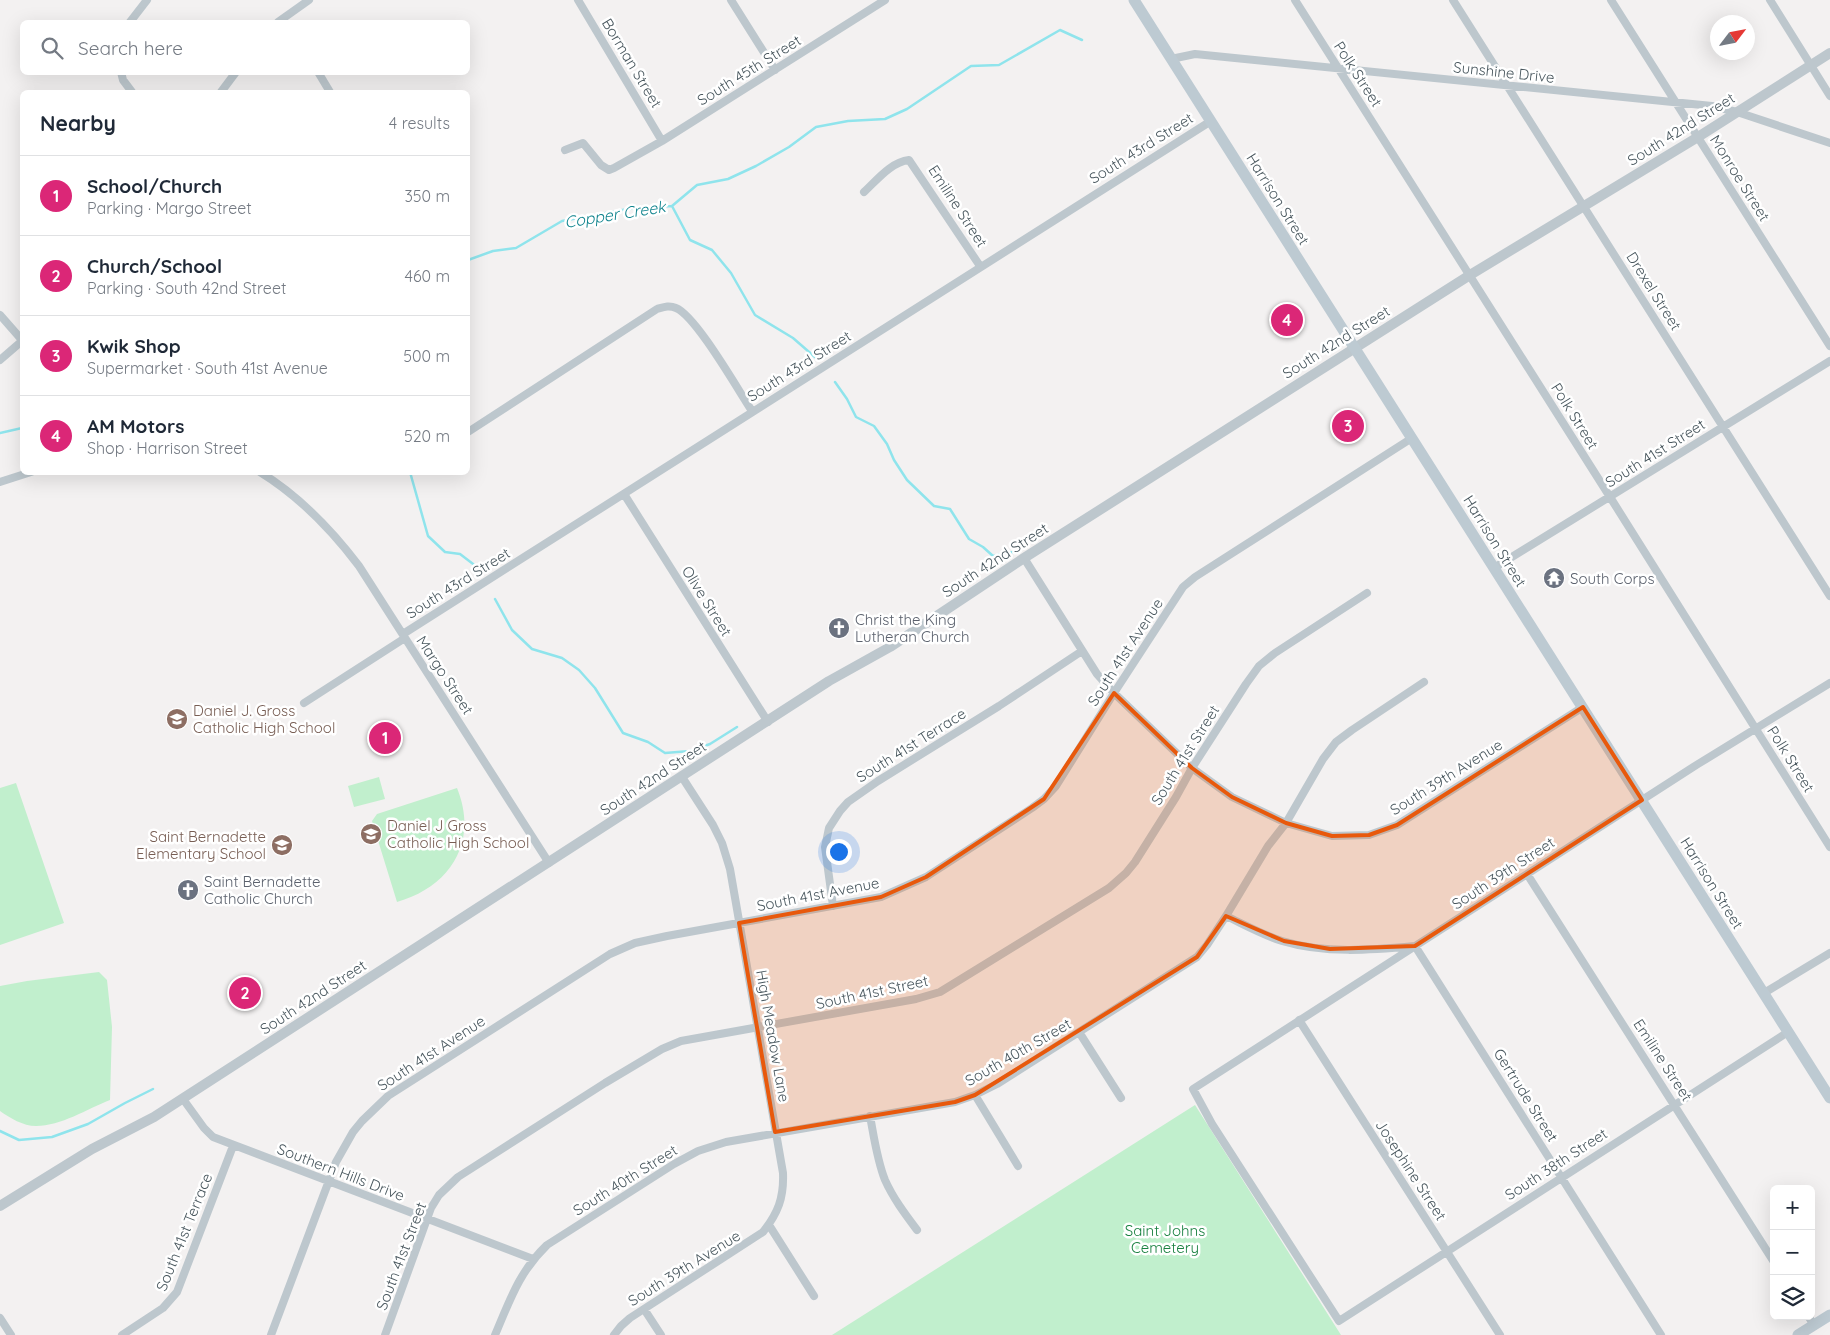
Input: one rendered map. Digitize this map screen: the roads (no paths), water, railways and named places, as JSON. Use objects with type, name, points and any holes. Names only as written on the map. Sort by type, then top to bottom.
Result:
[{"type":"main road","name":"Harrison Street","points":[[1134,0],[1830,1098]]},
{"type":"main road","points":[[1798,1335],[1811,1321],[1830,1315]]},
{"type":"street","points":[[132,20],[147,0]]},
{"type":"street","points":[[284,20],[309,0]]},
{"type":"street","name":"Borman Street","points":[[578,0],[662,140]]},
{"type":"street","points":[[731,0],[774,70]]},
{"type":"street","name":"South 45th Street","points":[[564,150],[583,143],[602,165],[609,170],[628,161],[885,0]]},
{"type":"street","name":"Polk Street","points":[[1295,0],[1830,847]]},
{"type":"street","name":"Drexel Street","points":[[1453,0],[1830,596]]},
{"type":"street","name":"Monroe Street","points":[[1611,0],[1830,346]]},
{"type":"street","points":[[1770,0],[1830,96]]},
{"type":"street","name":"South 42nd Street","points":[[0,1206],[86,1152],[154,1117],[183,1099],[830,681],[890,647],[1024,558],[1470,275],[1698,137],[1830,53]]},
{"type":"street","name":"Sunshine Drive","points":[[1171,59],[1195,54],[1724,108],[1830,143]]},
{"type":"street","points":[[122,75],[130,90]]},
{"type":"street","points":[[222,90],[234,75]]},
{"type":"street","points":[[320,75],[329,90]]},
{"type":"street","name":"South 43rd Street","points":[[304,703],[624,494],[980,266],[1211,121]]},
{"type":"street","name":"Emiline Street","points":[[864,192],[901,161],[910,160],[980,266]]},
{"type":"street","points":[[470,431],[657,309],[668,306],[677,308],[689,317],[700,330],[752,412]]},
{"type":"street","points":[[0,315],[20,338]]},
{"type":"street","points":[[0,360],[20,342]]},
{"type":"street","name":"South 41st Street","points":[[1494,568],[1830,361]]},
{"type":"street","name":"South 41st Avenue","points":[[271,1335],[336,1162],[362,1120],[388,1096],[610,954],[635,943],[882,897],[926,877],[1032,808],[1056,786],[1183,588],[1195,578],[1412,438]]},
{"type":"street","points":[[0,482],[22,475]]},
{"type":"street","name":"Margo Street","points":[[264,475],[299,501],[326,525],[359,566],[549,864]]},
{"type":"street","name":"Olive Street","points":[[624,494],[698,614],[768,722]]},
{"type":"street","name":"South 39th Avenue","points":[[1024,558],[1097,674],[1114,693],[1192,768],[1232,797],[1286,823],[1332,836],[1360,836],[1384,831],[1410,818],[1582,707]]},
{"type":"street","name":"South 41st Street","points":[[386,1335],[428,1219],[439,1195],[458,1177],[605,1082],[681,1041],[916,999],[940,992],[1109,888],[1135,862],[1192,768],[1259,666],[1275,653],[1367,593]]},
{"type":"street","name":"South 41st Terrace","points":[[833,906],[825,847],[829,828],[848,802],[1082,651]]},
{"type":"street","name":"South 40th Street","points":[[495,1335],[516,1286],[533,1259],[548,1246],[674,1164],[698,1151],[726,1142],[775,1132],[955,1102],[975,1095],[997,1084],[1197,957],[1226,916],[1268,846],[1286,823],[1322,759],[1336,742],[1424,682]]},
{"type":"street","name":"South 39th Street","points":[[1339,1321],[1212,1124],[1193,1090],[1642,800],[1830,683]]},
{"type":"street","name":"High Meadow Lane","points":[[682,777],[713,825],[722,843],[730,869],[783,1173],[784,1189],[777,1211],[769,1225]]},
{"type":"street","name":"Emiline Street","points":[[1528,874],[1770,1256]]},
{"type":"street","points":[[1226,916],[1284,941],[1330,949],[1366,950],[1415,946]]},
{"type":"street","name":"Gertrude Street","points":[[1415,946],[1661,1335]]},
{"type":"street","points":[[1764,993],[1830,953]]},
{"type":"street","name":"Josephine Street","points":[[1299,1020],[1500,1335]]},
{"type":"street","points":[[1079,1032],[1120,1098]]},
{"type":"street","name":"South 38th Street","points":[[1339,1321],[1788,1032]]},
{"type":"street","points":[[975,1095],[1018,1166]]},
{"type":"street","name":"Southern Hills Drive","points":[[183,1099],[213,1137],[533,1259]]},
{"type":"street","points":[[870,1116],[878,1157],[885,1180],[898,1204],[916,1230]]},
{"type":"street","name":"South 41st Terrace","points":[[122,1335],[131,1333],[164,1308],[177,1292],[233,1146]]},
{"type":"street","points":[[769,1225],[814,1296]]},
{"type":"street","name":"South 39th Avenue","points":[[614,1335],[621,1326],[644,1309],[752,1241],[769,1225]]},
{"type":"street","points":[[644,1309],[661,1335]]},
{"type":"street","points":[[0,1318],[11,1335]]},
{"type":"waterway","name":"Copper Creek","points":[[470,259],[493,251],[516,248],[562,221],[628,209],[672,206],[697,185],[728,179],[756,166],[789,147],[816,127],[848,121],[885,119],[907,109],[971,66],[999,65],[1060,30],[1082,40]]},
{"type":"waterway","points":[[672,206],[690,240],[712,250],[731,273],[755,315],[793,338],[816,358]]},
{"type":"waterway","points":[[835,382],[847,399],[856,417],[874,426],[887,444],[894,460],[907,480],[934,506],[950,509],[969,539],[983,547],[993,556],[1013,552]]},
{"type":"waterway","name":"Copper Creek","points":[[0,433],[20,428]]},
{"type":"waterway","points":[[411,475],[428,536],[445,552],[460,554],[477,567]]},
{"type":"waterway","points":[[495,599],[512,630],[532,649],[562,658],[579,670],[595,688],[623,733],[648,742],[665,753],[690,751],[710,744],[737,727]]},
{"type":"waterway","points":[[0,1131],[19,1140],[52,1137],[88,1124],[153,1089]]},
{"type":"place","name":"AM Motors","points":[[1287,320]]},
{"type":"place","name":"Kwik Shop","points":[[1348,426]]},
{"type":"place","name":"South Corps","points":[[1554,578]]},
{"type":"place","name":"Christ the King Lutheran Church","points":[[839,628]]},
{"type":"place","name":"Daniel J. Gross Catholic High School","points":[[177,719]]},
{"type":"place","name":"School/Church","points":[[385,738]]},
{"type":"place","name":"Daniel J Gross Catholic High School","points":[[371,834]]},
{"type":"place","name":"Saint Bernadette Elementary School","points":[[282,845]]},
{"type":"place","name":"Saint Bernadette Catholic Church","points":[[188,890]]},
{"type":"place","name":"Church/School","points":[[245,993]]},
{"type":"park label","name":"Saint Johns Cemetery","points":[[1165,1238]]}]
